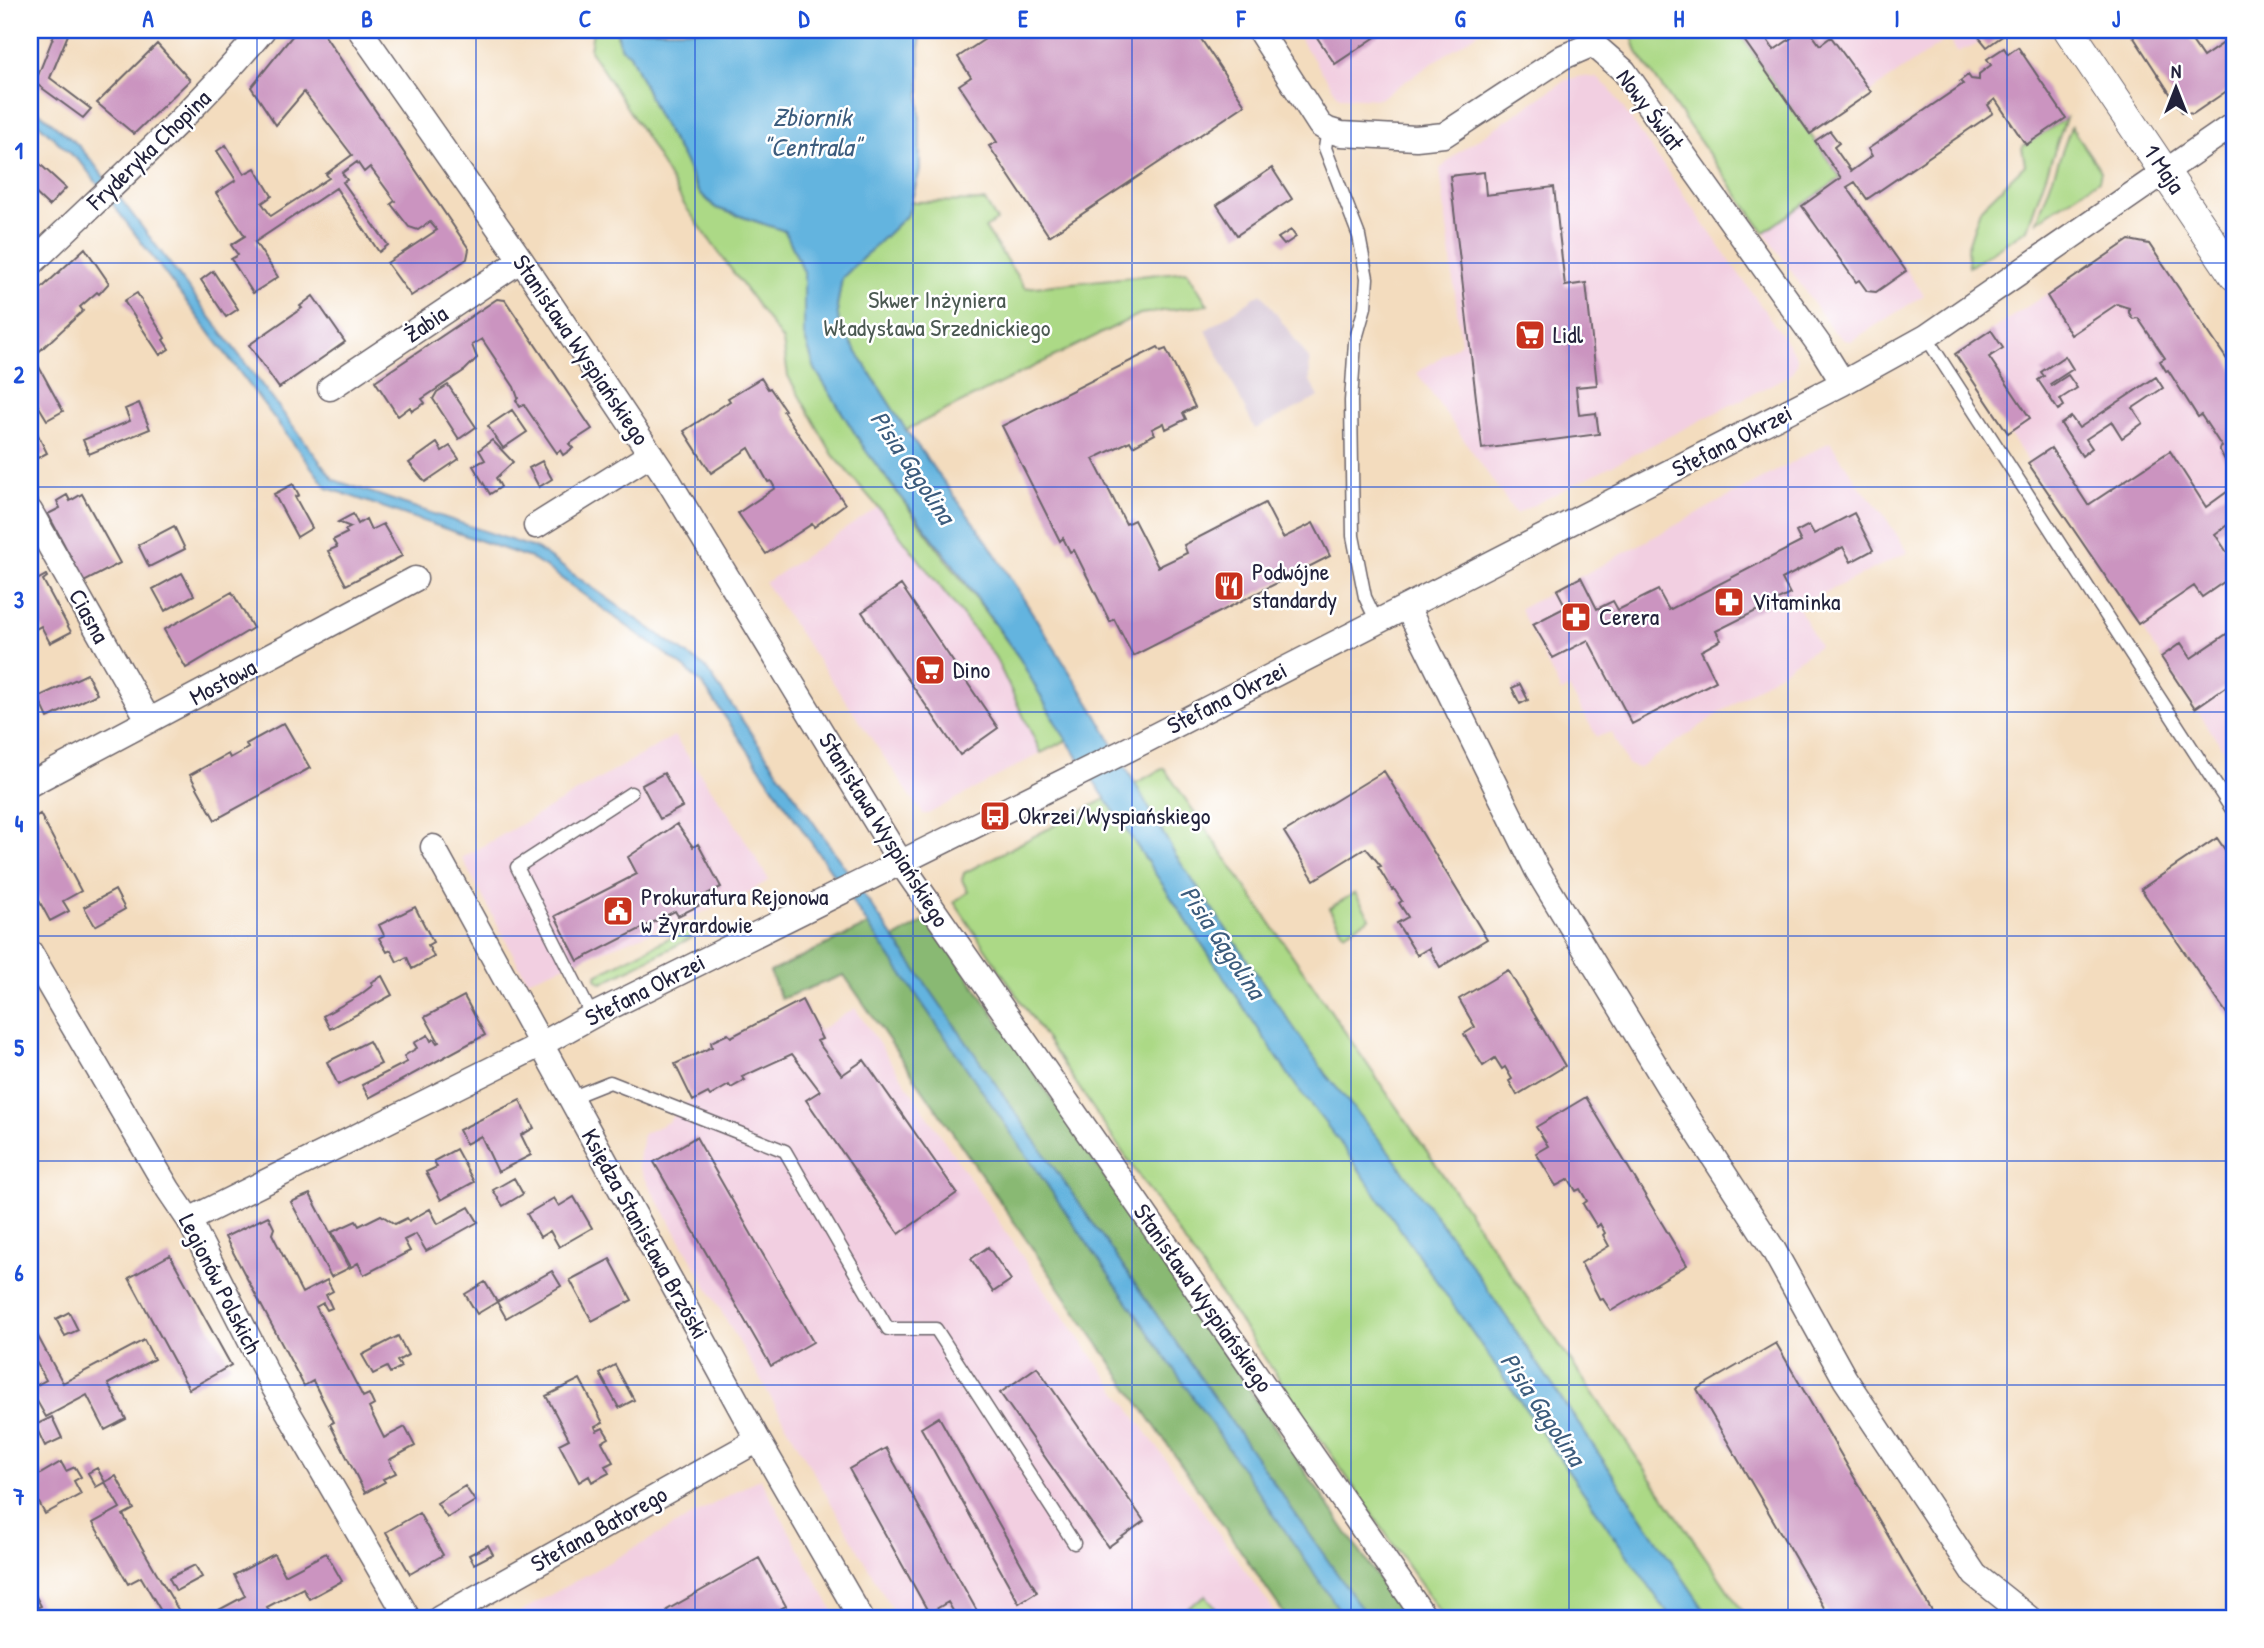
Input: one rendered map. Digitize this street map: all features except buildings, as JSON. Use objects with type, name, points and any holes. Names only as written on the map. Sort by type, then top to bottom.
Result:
[{"type":"street","name":"Fryderyka Chopina","points":[[30,265],[224,77],[263,30]]},
{"type":"street","name":"Stanisława Wyspiańskiego","points":[[360,30],[521,260],[651,454],[901,863],[1425,1618]]},
{"type":"street","points":[[1259,30],[1290,75],[1315,119],[1328,130]]},
{"type":"street","name":"1 Maja","points":[[2069,30],[2234,275]]},
{"type":"street","name":"Nowy Świat","points":[[1328,130],[1341,134],[1416,138],[1444,135],[1563,57],[1599,37],[1820,346],[1843,383]]},
{"type":"street","name":"Stefana Okrzei","points":[[189,1220],[1129,749],[1843,383],[1926,337],[2234,124]]},
{"type":"street","name":"Żabia","points":[[330,388],[521,260]]},
{"type":"street","points":[[536,526],[651,454]]},
{"type":"street","name":"Ciasna","points":[[30,511],[149,721]]},
{"type":"street","name":"Mostowa","points":[[30,784],[415,579]]},
{"type":"street","points":[[1407,607],[1538,870],[1677,1101],[1773,1249],[1845,1379],[1975,1575],[2029,1618]]},
{"type":"street","name":"Księdza Stanisława Brzóski","points":[[433,847],[758,1440],[861,1618]]},
{"type":"street","name":"Legionów Polskich","points":[[30,952],[168,1189],[189,1220],[273,1386],[408,1618]]},
{"type":"street","name":"Stefana Batorego","points":[[440,1618],[758,1440]]},
{"type":"lane","points":[[1328,130],[1325,148],[1359,236],[1367,278],[1365,307],[1355,342],[1350,401],[1353,536],[1365,597],[1377,622]]},
{"type":"lane","points":[[1926,337],[2234,813]]},
{"type":"lane","points":[[592,1016],[517,867],[631,793]]},
{"type":"lane","points":[[570,1098],[610,1082],[785,1151],[888,1329],[936,1329],[1074,1543]]},
{"type":"shaded area","points":[[1294,30],[1482,30],[1379,99],[1339,97]]},
{"type":"shaded area","points":[[1737,30],[2008,32],[1957,52],[1948,38],[1810,134]]},
{"type":"shaded area","points":[[1582,76],[1597,78],[1609,88],[1797,357],[1797,364],[1790,375],[1516,514],[1417,373],[1461,343],[1440,169],[1456,154],[1566,80]]},
{"type":"shaded area","points":[[1841,178],[1924,295],[1851,341],[1844,340],[1833,331],[1764,232]]},
{"type":"shaded area","points":[[2129,240],[2149,244],[2234,370],[2234,765],[1955,354]]},
{"type":"shaded area","points":[[1261,293],[1309,359],[1310,381],[1319,397],[1255,429],[1206,330]]},
{"type":"shaded area","points":[[1830,442],[1908,552],[1798,606],[1819,646],[1638,768],[1628,765],[1611,732],[1597,737],[1569,688],[1561,692],[1520,609]]},
{"type":"shaded area","points":[[878,507],[995,657],[1041,753],[928,814],[923,814],[765,583]]},
{"type":"shaded area","points":[[674,736],[733,820],[769,880],[740,898],[527,980],[462,858]]},
{"type":"shaded area","points":[[855,1008],[1040,1283],[1279,1618],[897,1618],[638,1166],[643,1134],[668,1122],[681,1105],[708,1093],[710,1096],[729,1085],[732,1088],[744,1080],[742,1077],[822,1039],[818,1031]]},
{"type":"shaded area","points":[[760,1478],[837,1618],[509,1618]]},
{"type":"green space","points":[[593,30],[617,30],[617,36],[630,54],[657,114],[685,162],[698,191],[716,208],[785,231],[804,272],[804,335],[815,369],[866,451],[1020,659],[1067,740],[1041,753],[995,657],[878,507],[833,455],[788,376],[783,341],[685,206],[647,139],[590,50]]},
{"type":"green space","points":[[1630,30],[1737,30],[1841,178],[1764,232],[1637,52]]},
{"type":"green space","points":[[2066,118],[2027,229],[1969,267],[1967,249],[1980,209],[2025,165],[2022,147]]},
{"type":"green space","points":[[2071,127],[2101,171],[2099,180],[2037,221]]},
{"type":"green space","name":"Skwer Inżyniera Władysława Srzednickiego","points":[[985,201],[997,221],[985,228],[1025,288],[1187,271],[1208,305],[1140,314],[906,430],[839,324],[837,307],[842,278],[908,214],[911,202]]},
{"type":"green space","points":[[1164,768],[1747,1618],[1444,1618],[1119,1147],[954,902],[968,892],[962,880],[964,873]]},
{"type":"green space","points":[[1355,893],[1370,918],[1344,933],[1329,908]]},
{"type":"green space","points":[[929,919],[1405,1618],[1287,1618],[844,975],[781,999],[770,972],[878,920],[893,939]]},
{"type":"green space","points":[[687,929],[692,932],[691,938],[602,983],[596,979],[596,975]]},
{"type":"green space","points":[[1206,1595],[1222,1618],[1172,1618]]},
{"type":"water","points":[[617,30],[920,30],[920,170],[908,214],[842,278],[837,307],[839,324],[906,430],[987,541],[1093,709],[1176,856],[1327,1076],[1388,1150],[1467,1259],[1710,1618],[1671,1618],[1339,1141],[1296,1086],[1058,727],[1020,659],[952,563],[866,451],[815,369],[804,335],[804,272],[785,231],[716,208],[698,191],[685,162],[657,114],[630,54],[620,47]]},
{"type":"water","points":[[30,104],[77,144],[91,160],[334,480],[537,549],[705,667],[1368,1618],[1345,1618],[703,685],[685,668],[530,558],[327,488],[83,165],[30,116]]},
{"type":"place","name":"Lidl","points":[[1530,335]]},
{"type":"place","name":"Podwójne standardy","points":[[1229,586]]},
{"type":"place","name":"Vitaminka","points":[[1729,602]]},
{"type":"place","name":"Cerera","points":[[1576,617]]},
{"type":"place","name":"Dino","points":[[930,670]]},
{"type":"place","name":"Okrzei/Wyspiańskiego","points":[[995,816]]},
{"type":"place","name":"Prokuratura Rejonowa w Żyrardowie","points":[[618,911]]},
{"type":"water label","name":"Zbiornik \"Centrala\"","points":[[812,132]]},
{"type":"water label","name":"Pisia Gągolina","points":[[913,467]]},
{"type":"water label","name":"Pisia Gągolina","points":[[1223,942]]},
{"type":"water label","name":"Pisia Gągolina","points":[[1543,1409]]}]
